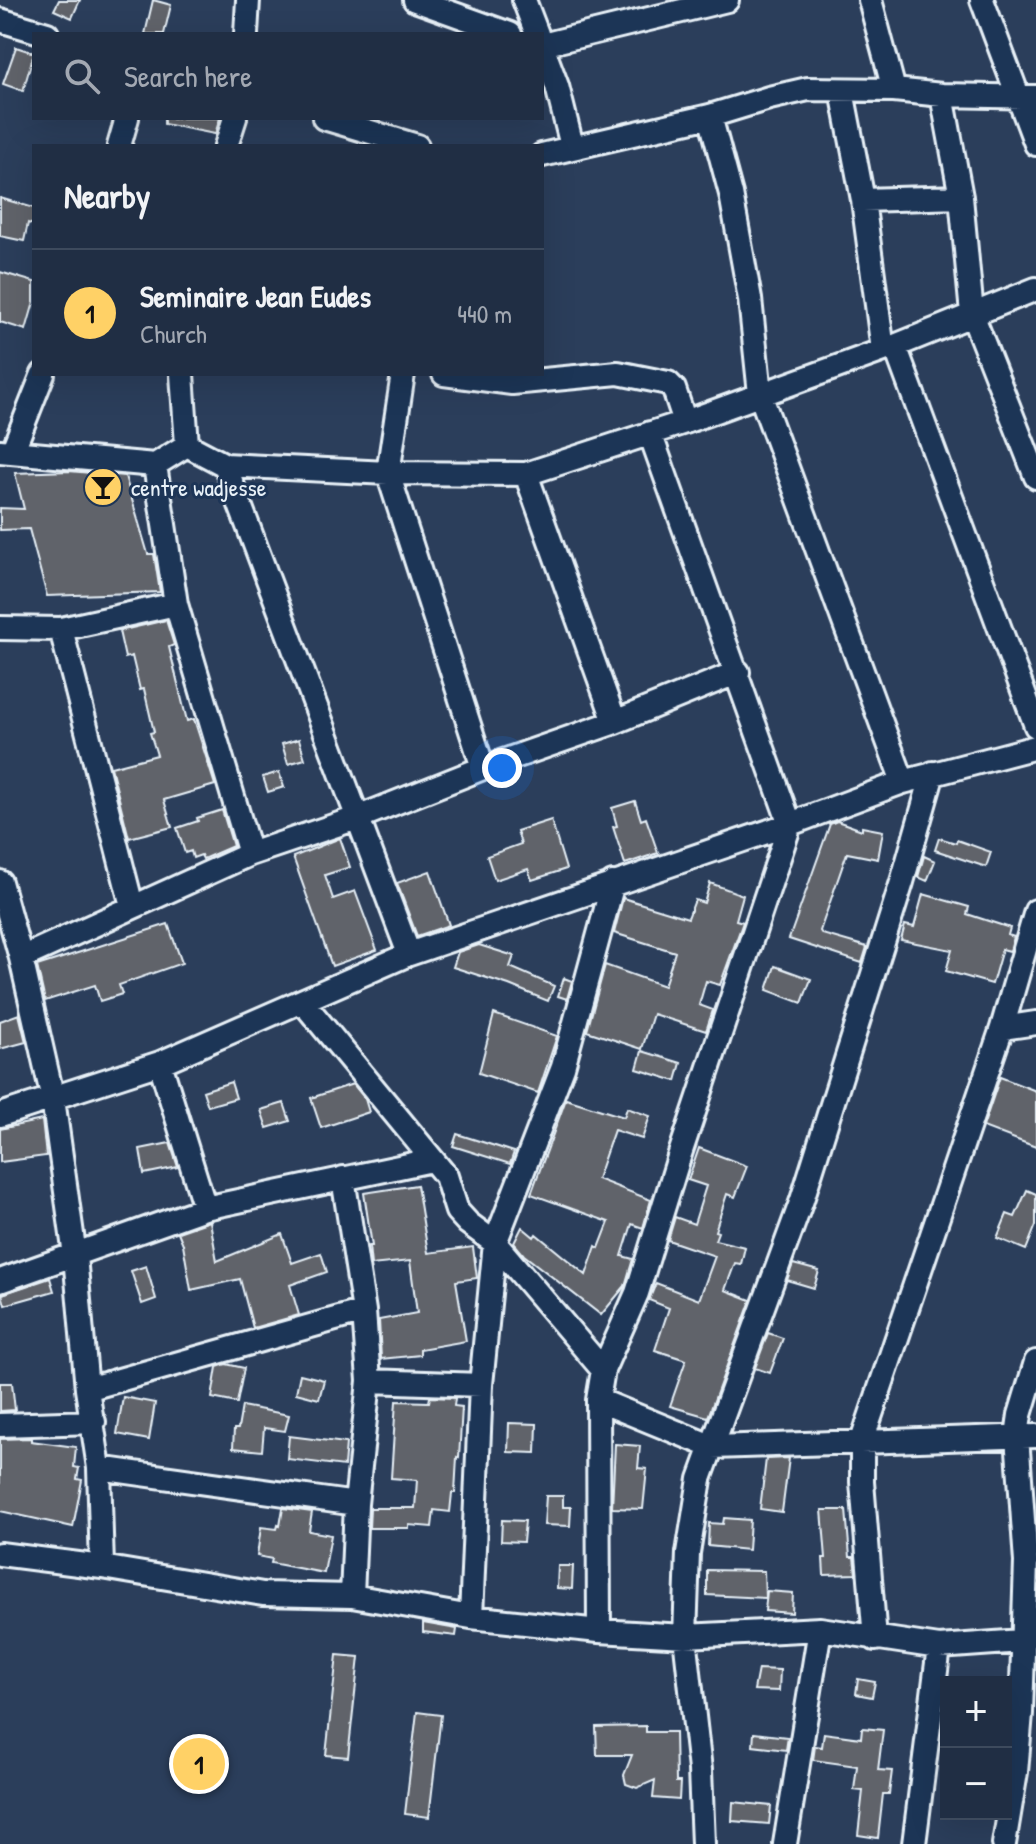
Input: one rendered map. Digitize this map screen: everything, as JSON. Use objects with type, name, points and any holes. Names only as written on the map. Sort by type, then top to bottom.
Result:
[{"type":"street","points":[[6,0],[0,18],[41,32]]},
{"type":"street","points":[[246,32],[248,0]]},
{"type":"street","points":[[415,0],[504,32]]},
{"type":"street","points":[[524,0],[536,32]]},
{"type":"street","points":[[544,46],[727,0]]},
{"type":"street","points":[[870,0],[894,90]]},
{"type":"street","points":[[982,0],[1026,97],[1036,144]]},
{"type":"street","points":[[544,51],[557,86],[572,146]]},
{"type":"street","points":[[544,154],[710,116],[808,89],[1026,97]]},
{"type":"street","points":[[842,91],[889,348],[1036,726]]},
{"type":"street","points":[[942,95],[961,197],[972,314],[1036,477]]},
{"type":"street","points":[[710,116],[731,194],[750,299],[760,394],[903,782]]},
{"type":"street","points":[[120,144],[126,120]]},
{"type":"street","points":[[227,144],[234,120]]},
{"type":"street","points":[[328,120],[368,139],[403,144]]},
{"type":"street","points":[[863,200],[961,197]]},
{"type":"street","points":[[187,445],[225,465],[388,473],[526,474],[685,422],[889,348],[1036,289]]},
{"type":"street","points":[[459,376],[512,383],[618,373],[631,375],[668,383],[674,389],[685,422]]},
{"type":"street","points":[[42,376],[7,451],[155,465],[187,445]]},
{"type":"street","points":[[182,376],[187,445]]},
{"type":"street","points":[[403,376],[388,473],[483,768]]},
{"type":"street","points":[[599,1631],[598,1400],[603,1370],[637,1293],[790,824],[650,433]]},
{"type":"street","points":[[155,465],[176,604],[250,854]]},
{"type":"street","points":[[225,465],[409,954]]},
{"type":"street","points":[[526,474],[615,722]]},
{"type":"street","points":[[0,628],[61,629],[176,604]]},
{"type":"street","points":[[61,629],[132,906]]},
{"type":"street","points":[[21,958],[250,854],[357,818],[483,768],[615,722],[738,672]]},
{"type":"street","points":[[0,1115],[160,1063],[409,954],[790,824],[903,782],[1036,747]]},
{"type":"street","points":[[703,1844],[700,1770],[685,1636],[692,1518],[700,1479],[810,1173],[902,882],[933,773]]},
{"type":"street","points":[[0,882],[53,1099],[75,1256],[87,1389],[99,1468],[102,1567]]},
{"type":"street","points":[[471,1617],[481,1385],[495,1243],[563,1067],[613,883]]},
{"type":"street","points":[[875,1639],[862,1482],[862,1441],[1002,1028],[1036,911]]},
{"type":"street","points":[[302,1001],[446,1176],[457,1211],[495,1243],[603,1370]]},
{"type":"street","points":[[1002,1028],[1036,1023]]},
{"type":"street","points":[[160,1063],[205,1208]]},
{"type":"street","points":[[0,1281],[205,1208],[432,1160]]},
{"type":"street","points":[[343,1178],[364,1311],[369,1381],[356,1504],[352,1596]]},
{"type":"street","points":[[87,1389],[364,1311]]},
{"type":"street","points":[[1004,1844],[1016,1772],[1021,1713],[1026,1436],[1020,1415],[1036,1362]]},
{"type":"street","points":[[369,1381],[481,1385]]},
{"type":"street","points":[[598,1400],[713,1447],[1026,1436]]},
{"type":"street","points":[[0,1425],[94,1422]]},
{"type":"street","points":[[99,1468],[356,1504]]},
{"type":"street","points":[[0,1554],[102,1567],[263,1594],[352,1596],[471,1617],[599,1631],[685,1636],[820,1629],[939,1647],[1022,1641]]},
{"type":"street","points":[[785,1844],[820,1629]]},
{"type":"street","points":[[914,1844],[939,1647]]},
{"type":"building","points":[[59,0],[80,0],[72,18],[54,10]]},
{"type":"building","points":[[153,0],[171,5],[164,32],[145,32]]},
{"type":"building","points":[[16,47],[32,52],[23,91],[3,84]]},
{"type":"building","points":[[164,120],[219,120],[215,134],[164,124]]},
{"type":"building","points":[[0,198],[32,207],[32,224],[28,223],[24,241],[0,236]]},
{"type":"building","points":[[0,272],[32,281],[32,309],[26,330],[0,322]]},
{"type":"building","points":[[69,471],[125,476],[148,554],[154,554],[160,592],[47,596],[29,529],[0,530],[0,508],[24,509],[15,473]]},
{"type":"building","points":[[166,620],[174,645],[169,647],[187,721],[194,719],[215,785],[164,800],[172,827],[129,838],[111,767],[157,755],[150,733],[154,732],[144,689],[140,690],[132,656],[125,658],[119,631]]},
{"type":"building","points":[[299,739],[305,759],[288,764],[282,744]]},
{"type":"building","points":[[279,772],[284,787],[268,792],[263,777]]},
{"type":"building","points":[[635,801],[641,820],[646,818],[658,853],[625,864],[613,827],[617,826],[612,808]]},
{"type":"building","points":[[222,810],[233,846],[203,859],[201,855],[193,858],[191,851],[185,853],[177,828]]},
{"type":"building","points":[[551,820],[566,869],[532,880],[528,869],[495,880],[487,856],[521,844],[517,831]]},
{"type":"building","points":[[837,821],[862,830],[862,827],[883,831],[878,859],[847,853],[820,931],[867,947],[862,963],[789,939],[830,824]]},
{"type":"building","points":[[340,838],[350,867],[325,875],[333,899],[355,891],[377,950],[332,966],[293,857]]},
{"type":"building","points":[[939,838],[956,843],[957,840],[991,852],[986,867],[935,850]]},
{"type":"building","points":[[924,856],[935,861],[927,881],[918,877]]},
{"type":"building","points":[[430,871],[449,925],[417,936],[397,883]]},
{"type":"building","points":[[710,883],[743,895],[736,920],[743,922],[720,985],[706,981],[699,1005],[713,1010],[706,1031],[653,1014],[642,1049],[587,1031],[605,965],[664,986],[675,952],[614,933],[623,898],[688,918],[695,900],[704,903]]},
{"type":"building","points":[[923,894],[969,907],[967,914],[1010,928],[1008,935],[1014,937],[1010,951],[1002,949],[992,984],[946,971],[952,950],[901,940],[905,925],[914,927]]},
{"type":"building","points":[[168,924],[182,963],[119,985],[122,994],[100,1001],[95,985],[45,1001],[37,966]]},
{"type":"building","points":[[479,945],[514,956],[510,967],[554,986],[548,1001],[453,967],[458,952]]},
{"type":"building","points":[[775,966],[811,979],[802,1003],[767,990]]},
{"type":"building","points":[[564,978],[572,981],[567,999],[558,996]]},
{"type":"building","points":[[19,1014],[26,1042],[0,1049],[0,1021]]},
{"type":"building","points":[[494,1014],[557,1036],[538,1093],[479,1073]]},
{"type":"building","points":[[642,1051],[681,1063],[676,1081],[637,1069]]},
{"type":"building","points":[[1000,1077],[1036,1091],[1036,1147],[983,1127]]},
{"type":"building","points":[[231,1082],[236,1098],[208,1106],[203,1091]]},
{"type":"building","points":[[353,1084],[365,1099],[369,1112],[321,1128],[311,1098]]},
{"type":"building","points":[[566,1099],[624,1117],[627,1108],[650,1116],[642,1139],[614,1130],[597,1179],[651,1200],[643,1228],[632,1224],[622,1256],[633,1259],[625,1286],[601,1315],[524,1255],[514,1243],[522,1227],[534,1237],[536,1234],[586,1275],[609,1222],[531,1194]]},
{"type":"building","points":[[284,1103],[290,1121],[267,1128],[261,1110]]},
{"type":"building","points":[[42,1120],[46,1156],[0,1162],[0,1129]]},
{"type":"building","points":[[457,1134],[514,1152],[510,1164],[453,1146]]},
{"type":"building","points":[[170,1143],[178,1167],[144,1174],[140,1149]]},
{"type":"building","points":[[699,1148],[747,1166],[735,1197],[727,1194],[715,1240],[745,1247],[741,1264],[735,1263],[725,1290],[751,1300],[708,1417],[670,1406],[686,1360],[655,1350],[669,1308],[649,1300],[656,1283],[699,1300],[715,1256],[668,1240],[675,1217],[694,1224],[706,1186],[688,1180]]},
{"type":"building","points":[[417,1185],[428,1253],[473,1247],[477,1278],[456,1281],[466,1341],[420,1349],[420,1355],[381,1359],[379,1320],[417,1313],[410,1261],[371,1265],[369,1246],[372,1246],[364,1193]]},
{"type":"building","points":[[1027,1190],[1036,1194],[1036,1225],[1026,1250],[997,1238],[1007,1214],[1015,1217]]},
{"type":"building","points":[[210,1221],[217,1261],[282,1234],[292,1263],[321,1253],[327,1272],[290,1285],[299,1315],[253,1328],[240,1279],[191,1290],[178,1232]]},
{"type":"building","points":[[793,1264],[819,1271],[814,1288],[787,1280]]},
{"type":"building","points":[[146,1266],[156,1299],[142,1304],[131,1271]]},
{"type":"building","points":[[50,1278],[54,1291],[5,1305],[2,1294]]},
{"type":"building","points":[[768,1333],[783,1338],[770,1373],[755,1368]]},
{"type":"building","points":[[226,1364],[244,1368],[237,1403],[212,1398],[217,1367]]},
{"type":"building","points":[[300,1374],[324,1380],[319,1399],[296,1393]]},
{"type":"building","points":[[0,1383],[12,1383],[15,1410],[0,1411]]},
{"type":"building","points":[[123,1397],[155,1403],[149,1440],[117,1434]]},
{"type":"building","points":[[430,1397],[455,1398],[454,1406],[462,1407],[455,1493],[452,1493],[450,1512],[434,1510],[432,1527],[369,1528],[370,1508],[415,1508],[417,1480],[391,1478],[396,1401],[429,1402]]},
{"type":"building","points":[[242,1406],[289,1415],[285,1431],[264,1428],[262,1451],[233,1448],[234,1429],[238,1429]]},
{"type":"building","points":[[509,1423],[537,1424],[536,1453],[508,1452]]},
{"type":"building","points":[[289,1436],[346,1443],[344,1466],[287,1459]]},
{"type":"building","points":[[31,1438],[31,1441],[76,1447],[74,1467],[79,1468],[77,1479],[82,1480],[73,1527],[0,1511],[0,1439]]},
{"type":"building","points":[[615,1444],[640,1446],[638,1468],[647,1469],[643,1509],[612,1508]]},
{"type":"building","points":[[789,1458],[782,1512],[760,1509],[766,1459]]},
{"type":"building","points":[[546,1496],[563,1496],[563,1507],[571,1507],[570,1526],[544,1525]]},
{"type":"building","points":[[283,1508],[312,1512],[309,1531],[331,1535],[324,1573],[271,1563],[272,1559],[257,1556],[261,1527],[277,1529]]},
{"type":"building","points":[[822,1510],[846,1510],[850,1557],[854,1557],[856,1574],[824,1575],[823,1558],[826,1558]]},
{"type":"building","points":[[724,1518],[750,1520],[748,1550],[708,1546],[709,1523],[723,1524]]},
{"type":"building","points":[[502,1520],[525,1521],[523,1542],[501,1541]]},
{"type":"building","points":[[558,1566],[573,1566],[572,1589],[557,1588]]},
{"type":"building","points":[[707,1570],[764,1571],[765,1598],[707,1595]]},
{"type":"building","points":[[767,1591],[793,1593],[792,1613],[765,1611]]},
{"type":"building","points":[[423,1623],[457,1629],[456,1636],[423,1632]]},
{"type":"building","points":[[337,1655],[359,1657],[348,1757],[326,1755]]},
{"type":"building","points":[[758,1669],[780,1670],[779,1691],[754,1690]]},
{"type":"building","points":[[858,1679],[875,1682],[872,1697],[856,1694]]},
{"type":"building","points":[[417,1712],[441,1715],[429,1817],[405,1814]]},
{"type":"building","points":[[646,1726],[646,1732],[675,1732],[679,1800],[653,1798],[655,1780],[637,1788],[626,1784],[624,1775],[632,1755],[597,1755],[596,1727]]},
{"type":"building","points":[[862,1728],[883,1730],[878,1770],[892,1771],[889,1794],[883,1794],[878,1838],[858,1835],[863,1791],[854,1790],[857,1766],[813,1760],[815,1746],[822,1747],[824,1733],[861,1738]]},
{"type":"building","points":[[754,1733],[788,1737],[786,1750],[753,1746]]},
{"type":"building","points":[[733,1802],[771,1806],[769,1824],[732,1821]]},
{"type":"place","name":"centre wadjesse","points":[[103,487]]},
{"type":"place","name":"Seminaire Jean Eudes","points":[[199,1764]]}]
